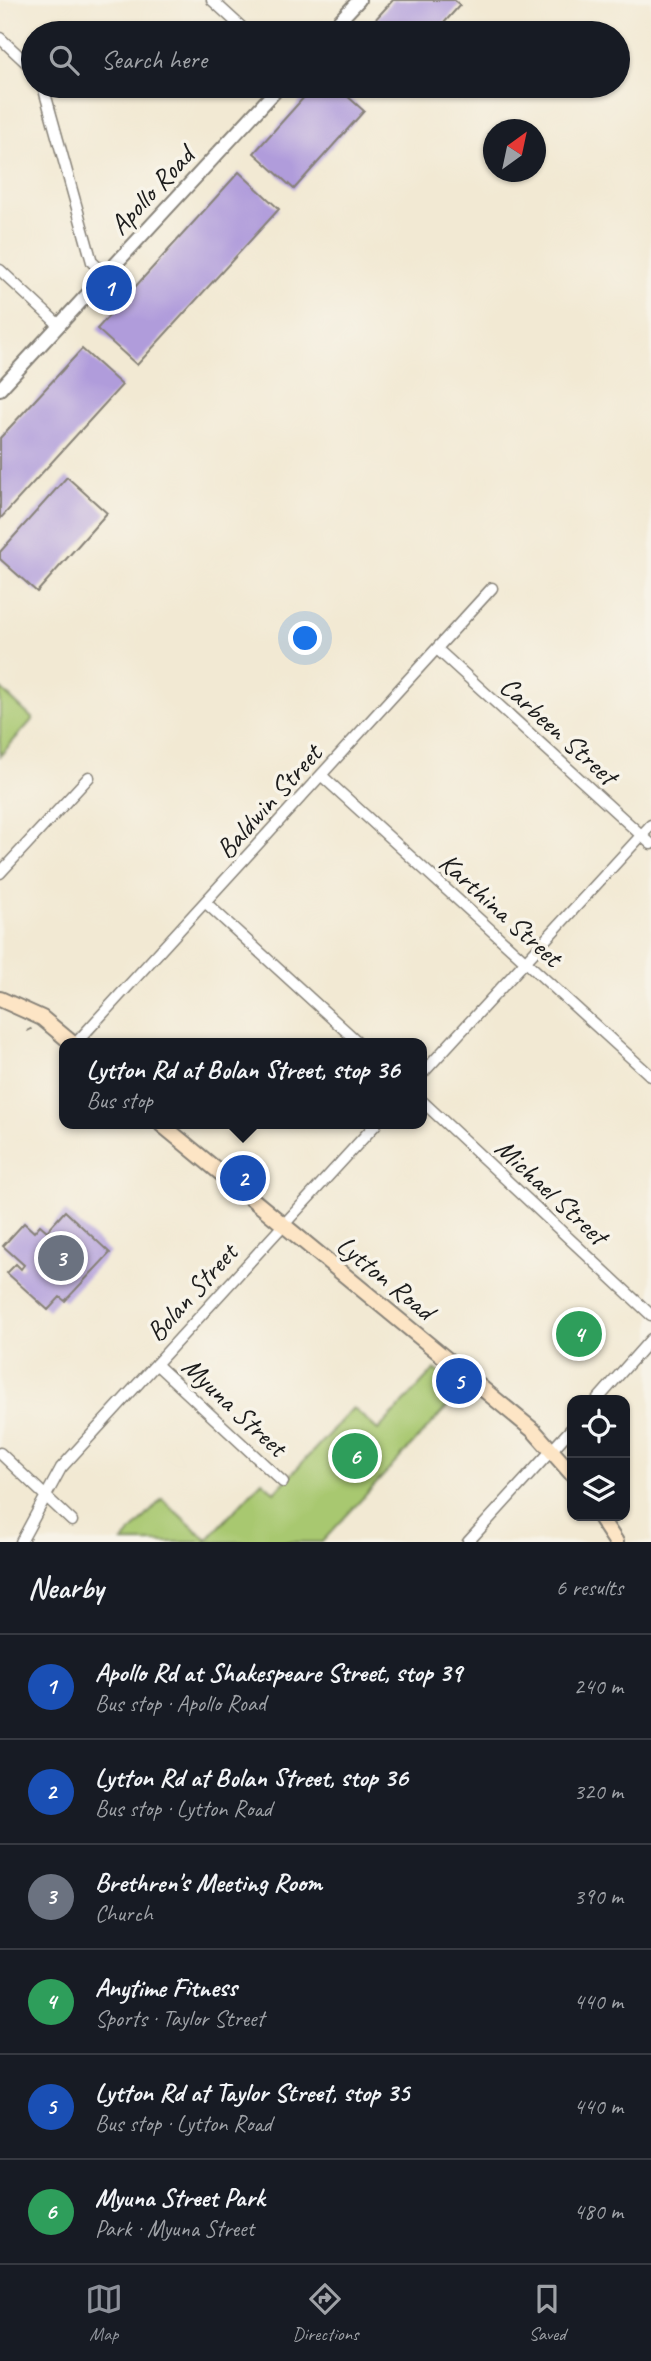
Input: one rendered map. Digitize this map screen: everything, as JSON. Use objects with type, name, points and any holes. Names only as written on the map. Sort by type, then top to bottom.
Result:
[{"type":"main road","points":[[0,999],[42,1018],[68,1038]]},
{"type":"main road","name":"Lytton Road","points":[[167,1129],[553,1449],[567,1467]]},
{"type":"main road","points":[[602,1521],[616,1542]]},
{"type":"street","points":[[212,0],[235,21]]},
{"type":"street","points":[[339,21],[359,0]]},
{"type":"street","points":[[0,38],[21,58]]},
{"type":"street","points":[[46,98],[92,262],[106,275]]},
{"type":"street","name":"Apollo Road","points":[[0,389],[269,98]]},
{"type":"street","points":[[0,270],[59,325]]},
{"type":"street","name":"Baldwin Street","points":[[79,1038],[206,903],[492,588]]},
{"type":"street","name":"Carbeen Street","points":[[437,649],[651,844]]},
{"type":"street","name":"Karthina Street","points":[[320,775],[651,1076]]},
{"type":"street","points":[[0,873],[89,777]]},
{"type":"street","points":[[427,1069],[651,825]]},
{"type":"street","points":[[206,903],[354,1038]]},
{"type":"street","name":"Michael Street","points":[[427,1106],[651,1315]]},
{"type":"street","name":"Bolan Street","points":[[21,1542],[61,1468],[371,1129]]},
{"type":"street","points":[[601,1395],[651,1339]]},
{"type":"street","name":"Myuna Street","points":[[156,1364],[283,1482]]},
{"type":"street","points":[[468,1542],[567,1434]]},
{"type":"street","points":[[0,1453],[72,1521]]},
{"type":"green space","points":[[0,688],[33,719],[0,756]]},
{"type":"green space","points":[[435,1369],[461,1392],[322,1542],[122,1542],[162,1499],[207,1540],[262,1481],[275,1492],[353,1408],[378,1430]]},
{"type":"building","points":[[393,0],[454,0],[460,5],[446,21],[374,21]]},
{"type":"building","points":[[303,98],[349,98],[364,111],[294,189],[254,153]]},
{"type":"building","points":[[239,172],[279,209],[137,365],[97,329]]},
{"type":"building","points":[[82,349],[122,385],[0,519],[0,438]]},
{"type":"building","points":[[67,477],[107,513],[37,592],[0,559],[0,552]]},
{"type":"building","points":[[65,1211],[110,1253],[65,1301],[60,1297],[48,1310],[7,1273],[16,1264],[21,1269],[24,1265],[3,1246],[24,1223],[34,1232],[40,1225],[47,1231]]},
{"type":"place","name":"Apollo Rd at Shakespeare Street, stop 39","points":[[109,288]]},
{"type":"place","name":"Lytton Rd at Bolan Street, stop 36","points":[[243,1178]]},
{"type":"place","name":"Brethren's Meeting Room","points":[[61,1258]]},
{"type":"place","name":"Anytime Fitness","points":[[579,1334]]},
{"type":"place","name":"Lytton Rd at Taylor Street, stop 35","points":[[459,1381]]},
{"type":"place","name":"Myuna Street Park","points":[[355,1456]]}]
